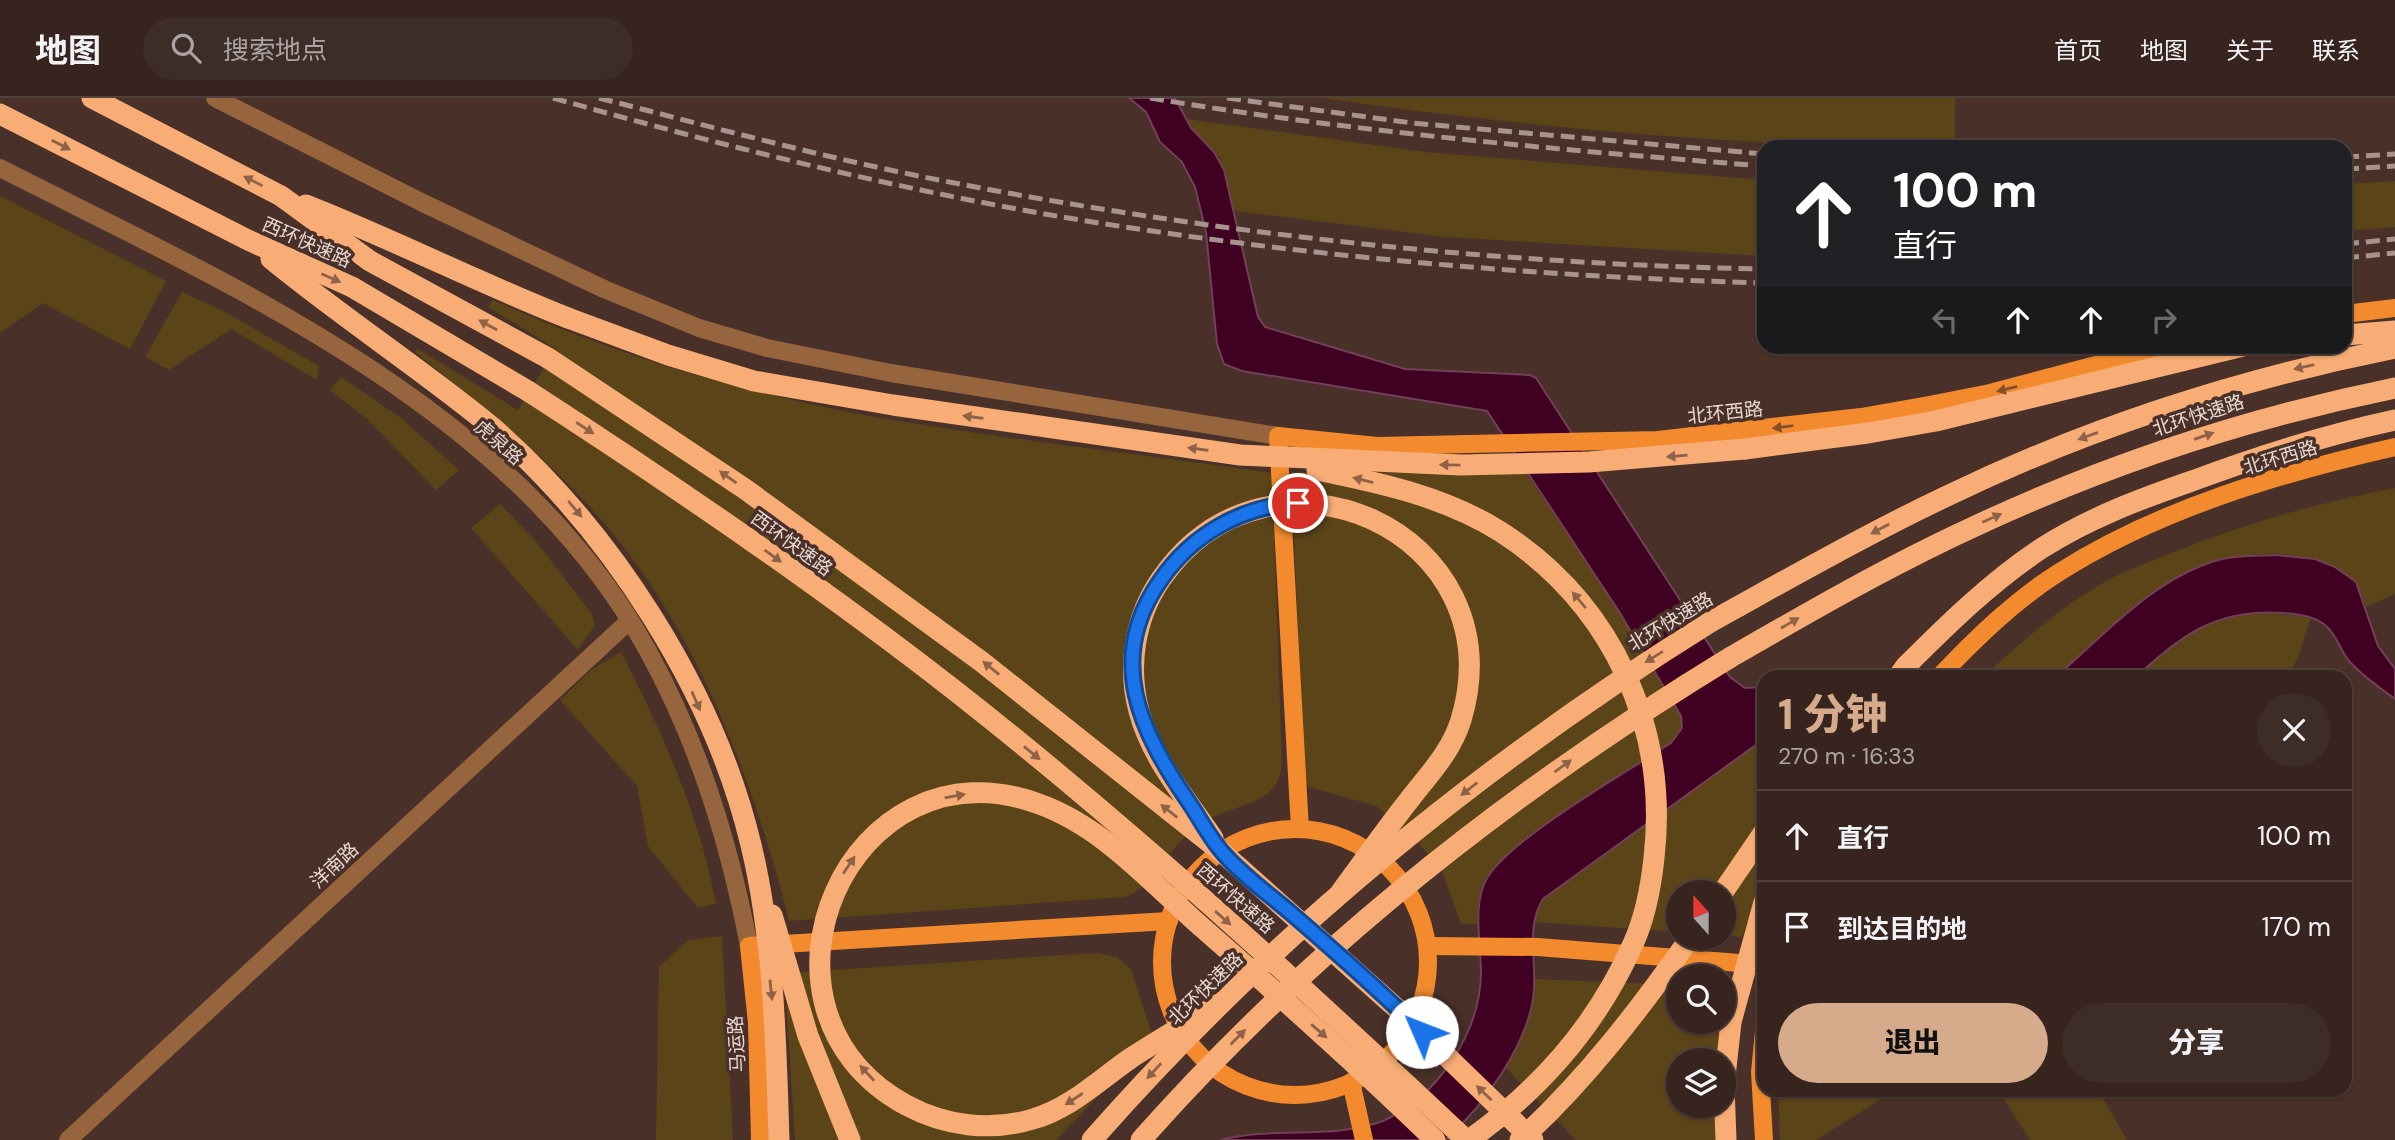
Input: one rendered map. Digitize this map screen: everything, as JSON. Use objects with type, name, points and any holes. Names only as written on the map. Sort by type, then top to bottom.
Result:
[{"type":"highway","name":"西环快速路","points":[[92,98],[281,196],[370,261],[548,358],[652,424],[865,575],[982,662],[1224,854],[1403,1014],[1533,1140]]},
{"type":"highway","name":"西环快速路","points":[[0,114],[248,240],[352,287],[528,391],[721,519],[957,693],[1061,777],[1282,969],[1467,1140]]},
{"type":"highway","points":[[281,196],[388,237],[508,294],[568,318],[668,355],[754,381],[892,405],[1240,455],[1405,491],[1451,506],[1500,531],[1537,558],[1575,594],[1611,641],[1633,690],[1655,770],[1658,816],[1650,882],[1634,942],[1599,1009],[1563,1057],[1513,1106],[1467,1140]]},
{"type":"highway","points":[[248,240],[333,310],[444,388],[492,427],[563,495],[640,598],[678,663],[707,723],[751,846],[808,1036],[850,1140]]},
{"type":"highway","points":[[2352,334],[2395,331]]},
{"type":"highway","name":"北环快速路","points":[[1092,1140],[1219,1004],[1341,892],[1545,730],[1626,674],[1712,621],[1889,524],[2062,446],[2232,386],[2395,348]]},
{"type":"highway","points":[[1240,455],[1461,465],[1589,462],[1745,449],[1936,421],[2210,354]]},
{"type":"highway","name":"北环快速路","points":[[1141,1140],[1242,1032],[1367,920],[1450,851],[1569,762],[1649,707],[1731,657],[1910,558],[2077,482],[2212,433],[2301,408],[2395,388]]},
{"type":"highway","points":[[1903,670],[1944,629],[2017,566],[2098,517],[2268,453],[2395,420]]},
{"type":"highway","points":[[1224,854],[1162,763],[1143,725],[1134,680],[1139,623],[1150,596],[1166,572],[1193,543],[1215,527],[1252,510],[1282,503],[1313,503],[1342,508],[1399,533],[1435,566],[1449,586],[1461,614],[1469,667],[1465,706],[1445,756],[1341,892]]},
{"type":"highway","points":[[1219,1004],[1129,1059],[1058,1109],[1007,1125],[968,1126],[932,1116],[901,1102],[856,1062],[834,1027],[824,1000],[818,969],[821,931],[833,893],[852,860],[878,831],[900,816],[938,800],[967,794],[1003,795],[1040,804],[1096,833],[1357,1064],[1435,1140]]},
{"type":"highway","points":[[1731,880],[1757,842]]},
{"type":"highway","points":[[751,846],[775,1029],[779,1140]]},
{"type":"highway","points":[[1726,1140],[1724,1104],[1728,1039],[1741,979],[1757,925]]},
{"type":"highway","points":[[1520,1140],[1562,1101],[1681,950]]},
{"type":"main road","points":[[2352,313],[2395,308]]},
{"type":"main road","name":"北环西路","points":[[1278,436],[1377,446],[1498,446],[1658,440],[1861,417],[1990,393],[2138,354]]},
{"type":"main road","points":[[1278,436],[1300,829]]},
{"type":"main road","name":"北环西路","points":[[1946,670],[1968,646],[2011,609],[2057,574],[2101,548],[2148,526],[2244,490],[2395,447]]},
{"type":"main road","points":[[1300,829],[1338,835],[1356,843],[1388,865],[1412,895],[1420,913],[1428,946],[1428,980],[1414,1022],[1388,1058],[1351,1082],[1318,1093],[1284,1094],[1251,1087],[1206,1061],[1184,1036],[1169,1005],[1162,954],[1169,921],[1183,890],[1219,853],[1266,832],[1300,829]]},
{"type":"main road","points":[[749,946],[1169,921]]},
{"type":"main road","name":"马运路","points":[[749,946],[757,1023],[760,1140]]},
{"type":"main road","points":[[1428,946],[1538,947],[1757,964]]},
{"type":"main road","points":[[1351,1082],[1364,1140]]},
{"type":"main road","points":[[1761,1097],[1763,1140]]},
{"type":"street","points":[[215,98],[423,203],[604,289],[699,328],[767,348],[891,373],[1278,436]]},
{"type":"street","name":"虎泉路","points":[[0,168],[256,298],[344,351],[418,403],[528,495],[590,566],[629,621],[681,718],[711,794],[733,866],[749,946]]},
{"type":"street","name":"洋南路","points":[[68,1140],[629,621]]},
{"type":"shaded area","points":[[1129,98],[1175,98],[1191,128],[1214,152],[1224,170],[1258,317],[1265,327],[1405,369],[1530,375],[1536,378],[1730,677],[1745,688],[1757,687],[1757,744],[1543,899],[1533,931],[1534,989],[1524,1030],[1515,1051],[1490,1091],[1445,1140],[1221,1140],[1262,1134],[1323,1132],[1363,1127],[1383,1121],[1421,1096],[1452,1060],[1473,1018],[1481,973],[1478,924],[1480,900],[1487,878],[1500,862],[1545,825],[1671,743],[1682,728],[1681,716],[1620,613],[1487,411],[1242,371],[1224,364],[1217,344],[1206,232],[1195,187],[1182,162],[1160,142],[1146,112]]},
{"type":"shaded area","points":[[1322,98],[1955,98],[1955,140],[1757,142],[1558,127]]},
{"type":"shaded area","points":[[1186,119],[1425,152],[1757,179],[1757,256],[1445,237],[1235,211],[1219,157],[1195,135]]},
{"type":"shaded area","points":[[2395,181],[2395,227],[2352,230],[2352,184]]},
{"type":"shaded area","points":[[0,196],[166,281],[130,349],[43,303],[0,333]]},
{"type":"shaded area","points":[[182,292],[225,312],[319,366],[317,380],[231,329],[169,370],[145,357]]},
{"type":"shaded area","points":[[493,300],[541,321],[639,357],[790,400],[940,428],[1272,473],[1282,764],[1279,779],[1272,790],[1262,798],[1210,818],[1197,826],[1178,844],[1146,884],[1125,897],[789,921],[759,816],[718,711],[667,610],[637,564],[582,498],[559,475],[513,432],[415,352],[418,349],[518,410],[556,349],[488,307]]},
{"type":"shaded area","points":[[341,377],[401,418],[459,470],[436,490],[367,419],[330,390]]},
{"type":"shaded area","points":[[1291,472],[1526,473],[1620,613],[1681,716],[1682,728],[1671,743],[1540,829],[1496,867],[1483,887],[1480,925],[1461,923],[1440,866],[1405,829],[1376,806],[1309,787],[1305,781]]},
{"type":"shaded area","points":[[2395,488],[2395,594],[2366,607],[2351,579],[2344,572],[2326,563],[2304,557],[2265,554],[2230,558],[2197,569],[2167,586],[2110,628],[2064,670],[1991,670],[2066,607],[2123,573],[2196,543],[2337,500]]},
{"type":"shaded area","points":[[500,504],[535,540],[592,614],[595,625],[578,650],[471,528]]},
{"type":"shaded area","points":[[2276,555],[2315,559],[2335,567],[2356,582],[2378,646],[2395,669],[2395,699],[2354,666],[2325,625],[2306,616],[2284,613],[2240,615],[2202,627],[2169,648],[2144,670],[2064,670],[2153,592],[2198,567],[2242,556]]},
{"type":"shaded area","points":[[2256,612],[2311,617],[2298,658],[2291,670],[2144,670],[2176,643],[2206,625],[2238,614]]},
{"type":"shaded area","points":[[621,652],[665,744],[690,806],[716,904],[698,908],[648,846],[637,786],[560,700],[591,670]]},
{"type":"shaded area","points":[[1757,744],[1757,897],[1742,937],[1736,937],[1736,880],[1666,880],[1666,931],[1533,922],[1543,899]]},
{"type":"shaded area","points":[[722,936],[733,1140],[656,1140],[659,967],[688,940]]},
{"type":"shaded area","points":[[1095,953],[1117,957],[1131,969],[1155,1044],[1153,1049],[1097,1097],[1056,1140],[795,1140],[785,981],[801,972]]},
{"type":"shaded area","points":[[1534,979],[1666,984],[1666,1034],[1724,1034],[1722,1048],[1666,1048],[1666,1118],[1720,1118],[1721,1140],[1576,1140],[1505,1067],[1521,1035],[1534,991]]},
{"type":"shaded area","points":[[1778,1097],[1885,1097],[1816,1140],[1780,1140]]},
{"type":"shaded area","points":[[2002,1097],[2102,1097],[2127,1140],[2030,1140]]},
{"type":"railway","points":[[553,98],[837,172],[980,202],[1125,227],[1443,265],[1757,283]]},
{"type":"railway","points":[[599,98],[854,162],[1143,216],[1453,253],[1660,266],[1757,269]]},
{"type":"railway","points":[[1150,98],[1303,121],[1457,139],[1757,165]]},
{"type":"railway","points":[[1227,98],[1412,123],[1757,153]]},
{"type":"railway","points":[[2352,157],[2395,154]]},
{"type":"railway","points":[[2352,169],[2395,166]]},
{"type":"railway","points":[[2352,243],[2395,239]]},
{"type":"railway","points":[[2352,257],[2395,253]]},
{"type":"route","points":[[1298,503],[1282,503],[1238,516],[1193,543],[1166,572],[1156,586],[1139,623],[1134,680],[1139,711],[1156,754],[1224,854],[1422,1032]]}]
